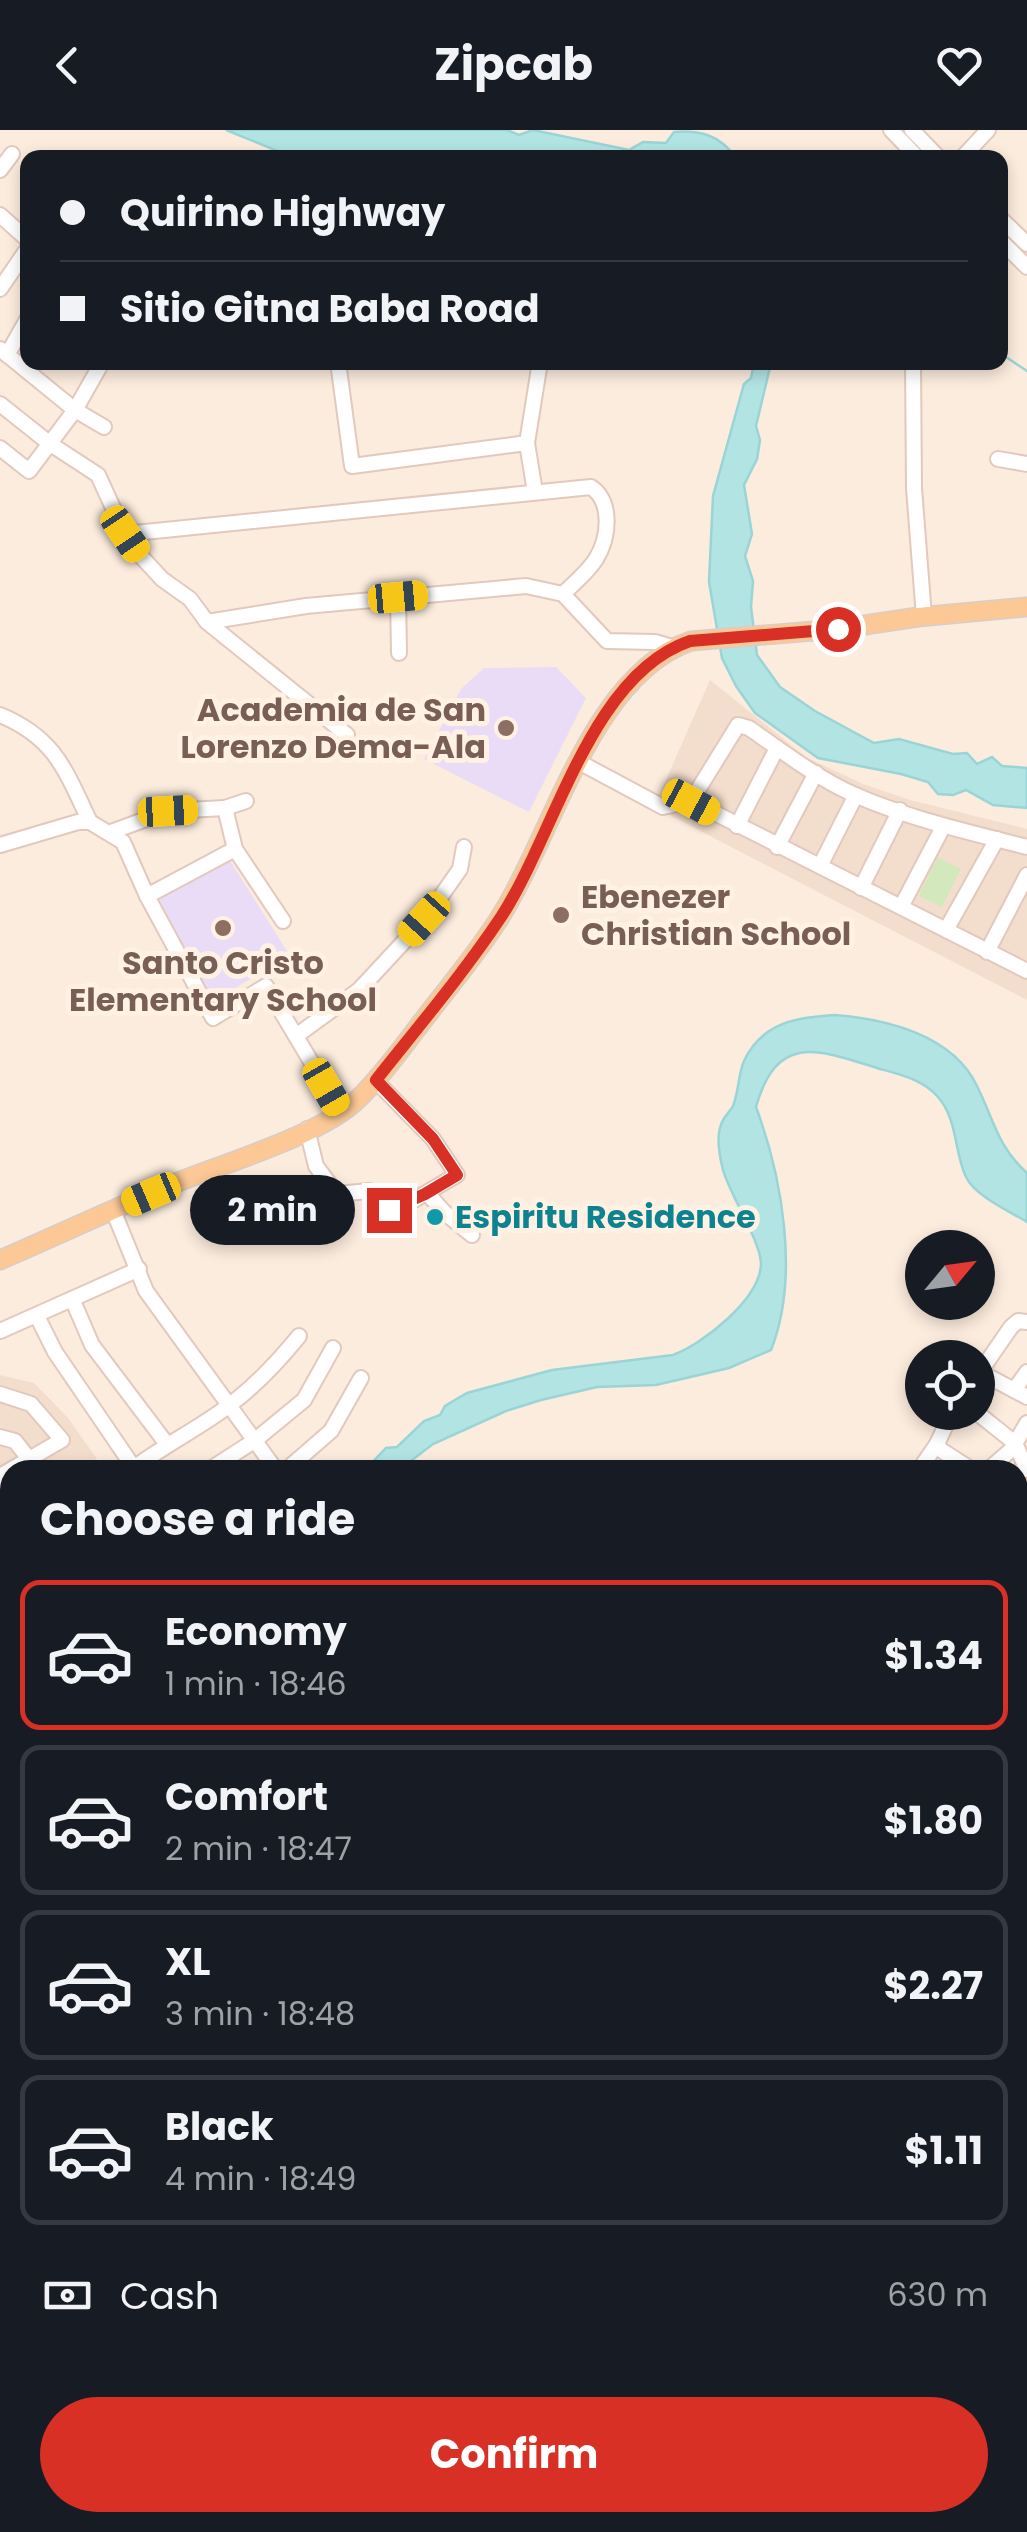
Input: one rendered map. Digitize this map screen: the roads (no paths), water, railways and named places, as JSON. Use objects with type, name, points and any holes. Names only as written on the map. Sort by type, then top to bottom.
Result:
[{"type":"main road","points":[[0,1260],[341,1112],[376,1080],[500,918],[579,762],[626,688],[644,667],[672,647],[707,639],[838,629],[1027,607]]},
{"type":"street","points":[[891,130],[910,150]]},
{"type":"street","points":[[912,130],[931,150]]},
{"type":"street","points":[[969,150],[988,130]]},
{"type":"street","points":[[0,170],[12,154]]},
{"type":"street","points":[[1008,226],[1027,244]]},
{"type":"street","points":[[1008,248],[1027,267]]},
{"type":"street","points":[[0,289],[20,260]]},
{"type":"street","points":[[3,352],[20,329]]},
{"type":"street","points":[[25,370],[75,410],[104,427]]},
{"type":"street","points":[[0,448],[29,471],[75,410],[98,370]]},
{"type":"street","points":[[339,370],[352,466],[527,443]]},
{"type":"street","points":[[536,492],[527,443],[539,370]]},
{"type":"street","points":[[914,370],[914,488],[924,617]]},
{"type":"street","points":[[0,404],[48,444],[98,475],[125,534],[162,579],[190,600],[207,622],[347,734]]},
{"type":"street","points":[[998,459],[1027,464]]},
{"type":"street","points":[[125,534],[591,487],[606,504],[608,515],[598,558],[563,594]]},
{"type":"street","points":[[207,622],[306,606],[526,586],[563,594],[607,641],[656,642],[672,647]]},
{"type":"street","points":[[398,597],[399,653]]},
{"type":"street","points":[[0,715],[23,724],[58,756],[90,822]]},
{"type":"street","points":[[691,802],[738,725],[749,728],[856,795],[943,827],[1027,846]]},
{"type":"street","points":[[737,826],[777,748]]},
{"type":"street","points":[[579,762],[663,807],[691,802],[1027,971]]},
{"type":"street","points":[[777,847],[816,773]]},
{"type":"street","points":[[820,866],[856,795]]},
{"type":"street","points":[[111,832],[168,811],[225,808],[246,801]]},
{"type":"street","points":[[225,808],[234,849],[283,921]]},
{"type":"street","points":[[861,888],[900,810]]},
{"type":"street","points":[[0,846],[78,822],[90,822],[111,832],[123,842],[214,1018],[266,986],[341,1112]]},
{"type":"street","points":[[901,908],[943,827]]},
{"type":"street","points":[[946,930],[997,839]]},
{"type":"street","points":[[296,1036],[360,990],[424,919],[460,869],[464,847]]},
{"type":"street","points":[[148,896],[234,849]]},
{"type":"street","points":[[987,952],[1027,875]]},
{"type":"street","points":[[307,1129],[316,1166],[337,1194],[370,1190],[378,1213],[427,1193],[457,1175],[433,1139],[376,1080]]},
{"type":"street","points":[[427,1193],[472,1235]]},
{"type":"street","points":[[113,1210],[146,1291],[268,1460]]},
{"type":"street","points":[[0,1331],[139,1269]]},
{"type":"street","points":[[73,1301],[92,1345],[166,1443]]},
{"type":"street","points":[[37,1316],[55,1352],[127,1460]]},
{"type":"street","points":[[995,1350],[1011,1327],[1018,1321],[1027,1322]]},
{"type":"street","points":[[144,1460],[228,1406],[272,1369],[299,1336]]},
{"type":"street","points":[[225,1460],[304,1400],[334,1348]]},
{"type":"street","points":[[995,1381],[1020,1394],[1027,1372]]},
{"type":"street","points":[[298,1460],[332,1431],[361,1378]]},
{"type":"street","points":[[0,1394],[31,1404],[62,1440],[28,1459],[14,1441],[0,1437]]},
{"type":"street","points":[[995,1422],[1023,1436],[998,1460]]},
{"type":"street","points":[[926,1460],[944,1430]]},
{"type":"street","points":[[937,1444],[956,1460]]},
{"type":"water","points":[[226,130],[507,130],[519,135],[533,130],[629,150],[275,150]]},
{"type":"water","points":[[674,132],[716,139],[729,150],[629,150],[643,142],[666,143]]},
{"type":"water","points":[[753,370],[769,370],[756,426],[760,440],[757,459],[744,485],[752,534],[745,556],[753,581],[751,607],[757,655],[780,687],[874,743],[899,739],[953,754],[967,753],[977,764],[992,757],[1002,766],[1027,768],[1027,808],[993,805],[966,790],[953,795],[938,794],[928,782],[818,758],[755,713],[736,686],[722,658],[709,582],[713,496],[744,384]]},
{"type":"water","points":[[835,1015],[896,1026],[935,1042],[952,1054],[977,1086],[1002,1143],[1027,1173],[1027,1222],[970,1184],[944,1106],[918,1081],[818,1052],[788,1057],[775,1067],[756,1107],[780,1195],[786,1259],[785,1291],[771,1350],[729,1368],[656,1385],[597,1387],[541,1400],[506,1411],[433,1444],[412,1460],[375,1460],[467,1393],[552,1370],[673,1355],[714,1331],[741,1305],[758,1278],[760,1255],[723,1170],[720,1130],[733,1106],[744,1061],[752,1048],[782,1024]]},
{"type":"waterway","points":[[1008,358],[1027,371]]},
{"type":"place","name":"Academia de San Lorenzo Dema-Ala","points":[[506,728]]},
{"type":"place","name":"Ebenezer Christian School","points":[[561,915]]},
{"type":"place","name":"Santo Cristo Elementary School","points":[[223,928]]},
{"type":"place","name":"Espiritu Residence","points":[[435,1217]]}]
